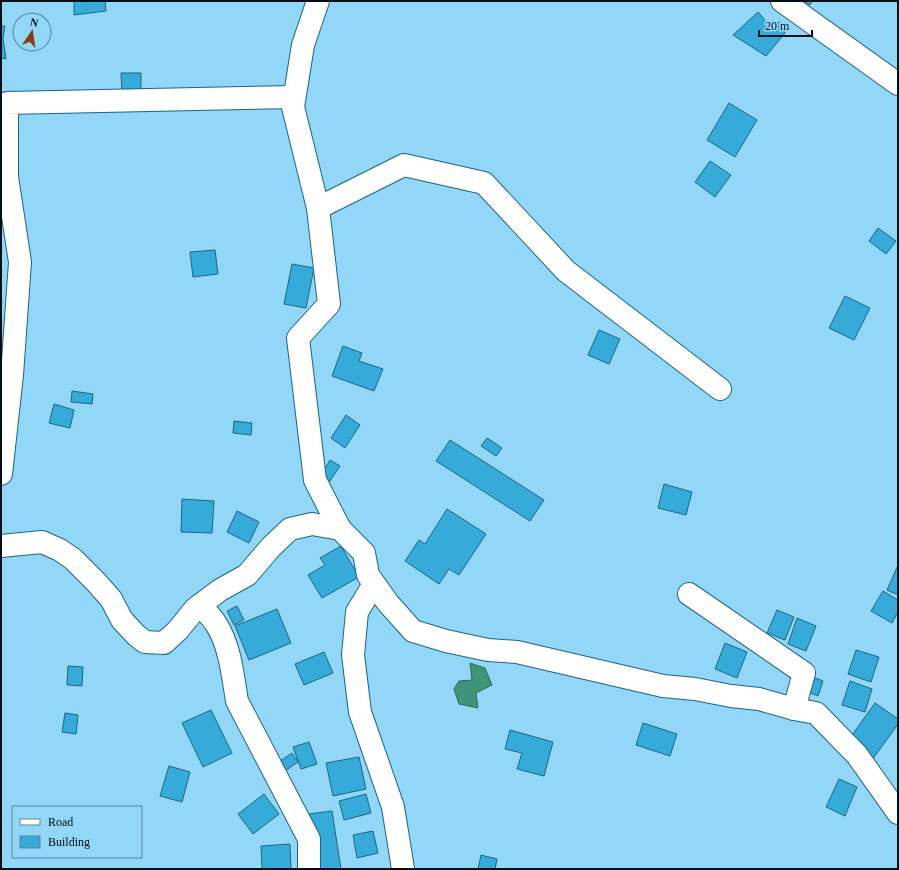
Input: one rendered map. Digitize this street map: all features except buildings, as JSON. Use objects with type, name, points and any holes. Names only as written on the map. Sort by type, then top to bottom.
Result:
[{"type":"street","points":[[318,1],[303,45],[288,101],[318,208],[329,304],[298,338],[315,480],[340,529],[364,553],[368,575],[374,584],[388,603],[413,631],[446,641],[488,650],[517,652],[663,686],[695,689],[731,696],[759,699],[794,710],[816,713],[857,755],[898,813]]},
{"type":"street","points":[[782,1],[898,84]]},
{"type":"street","points":[[1,474],[12,375],[20,262],[7,177],[7,103],[288,101]]},
{"type":"street","points":[[318,208],[404,165],[484,182],[566,271],[720,389]]},
{"type":"street","points":[[1,546],[42,542],[60,550],[96,582],[111,599],[122,620],[136,635],[146,642],[164,643],[178,630],[195,609],[220,590],[247,575],[270,547],[290,529],[312,524],[340,529]]},
{"type":"street","points":[[374,584],[357,612],[353,655],[360,712],[393,807],[403,869]]},
{"type":"street","points":[[689,594],[804,673],[794,710]]},
{"type":"street","points":[[200,605],[216,624],[225,643],[237,700],[309,839],[309,869]]},
{"type":"shaded area","points":[[470,663],[485,668],[492,685],[476,693],[478,708],[459,704],[454,689],[459,681],[472,680]]}]
